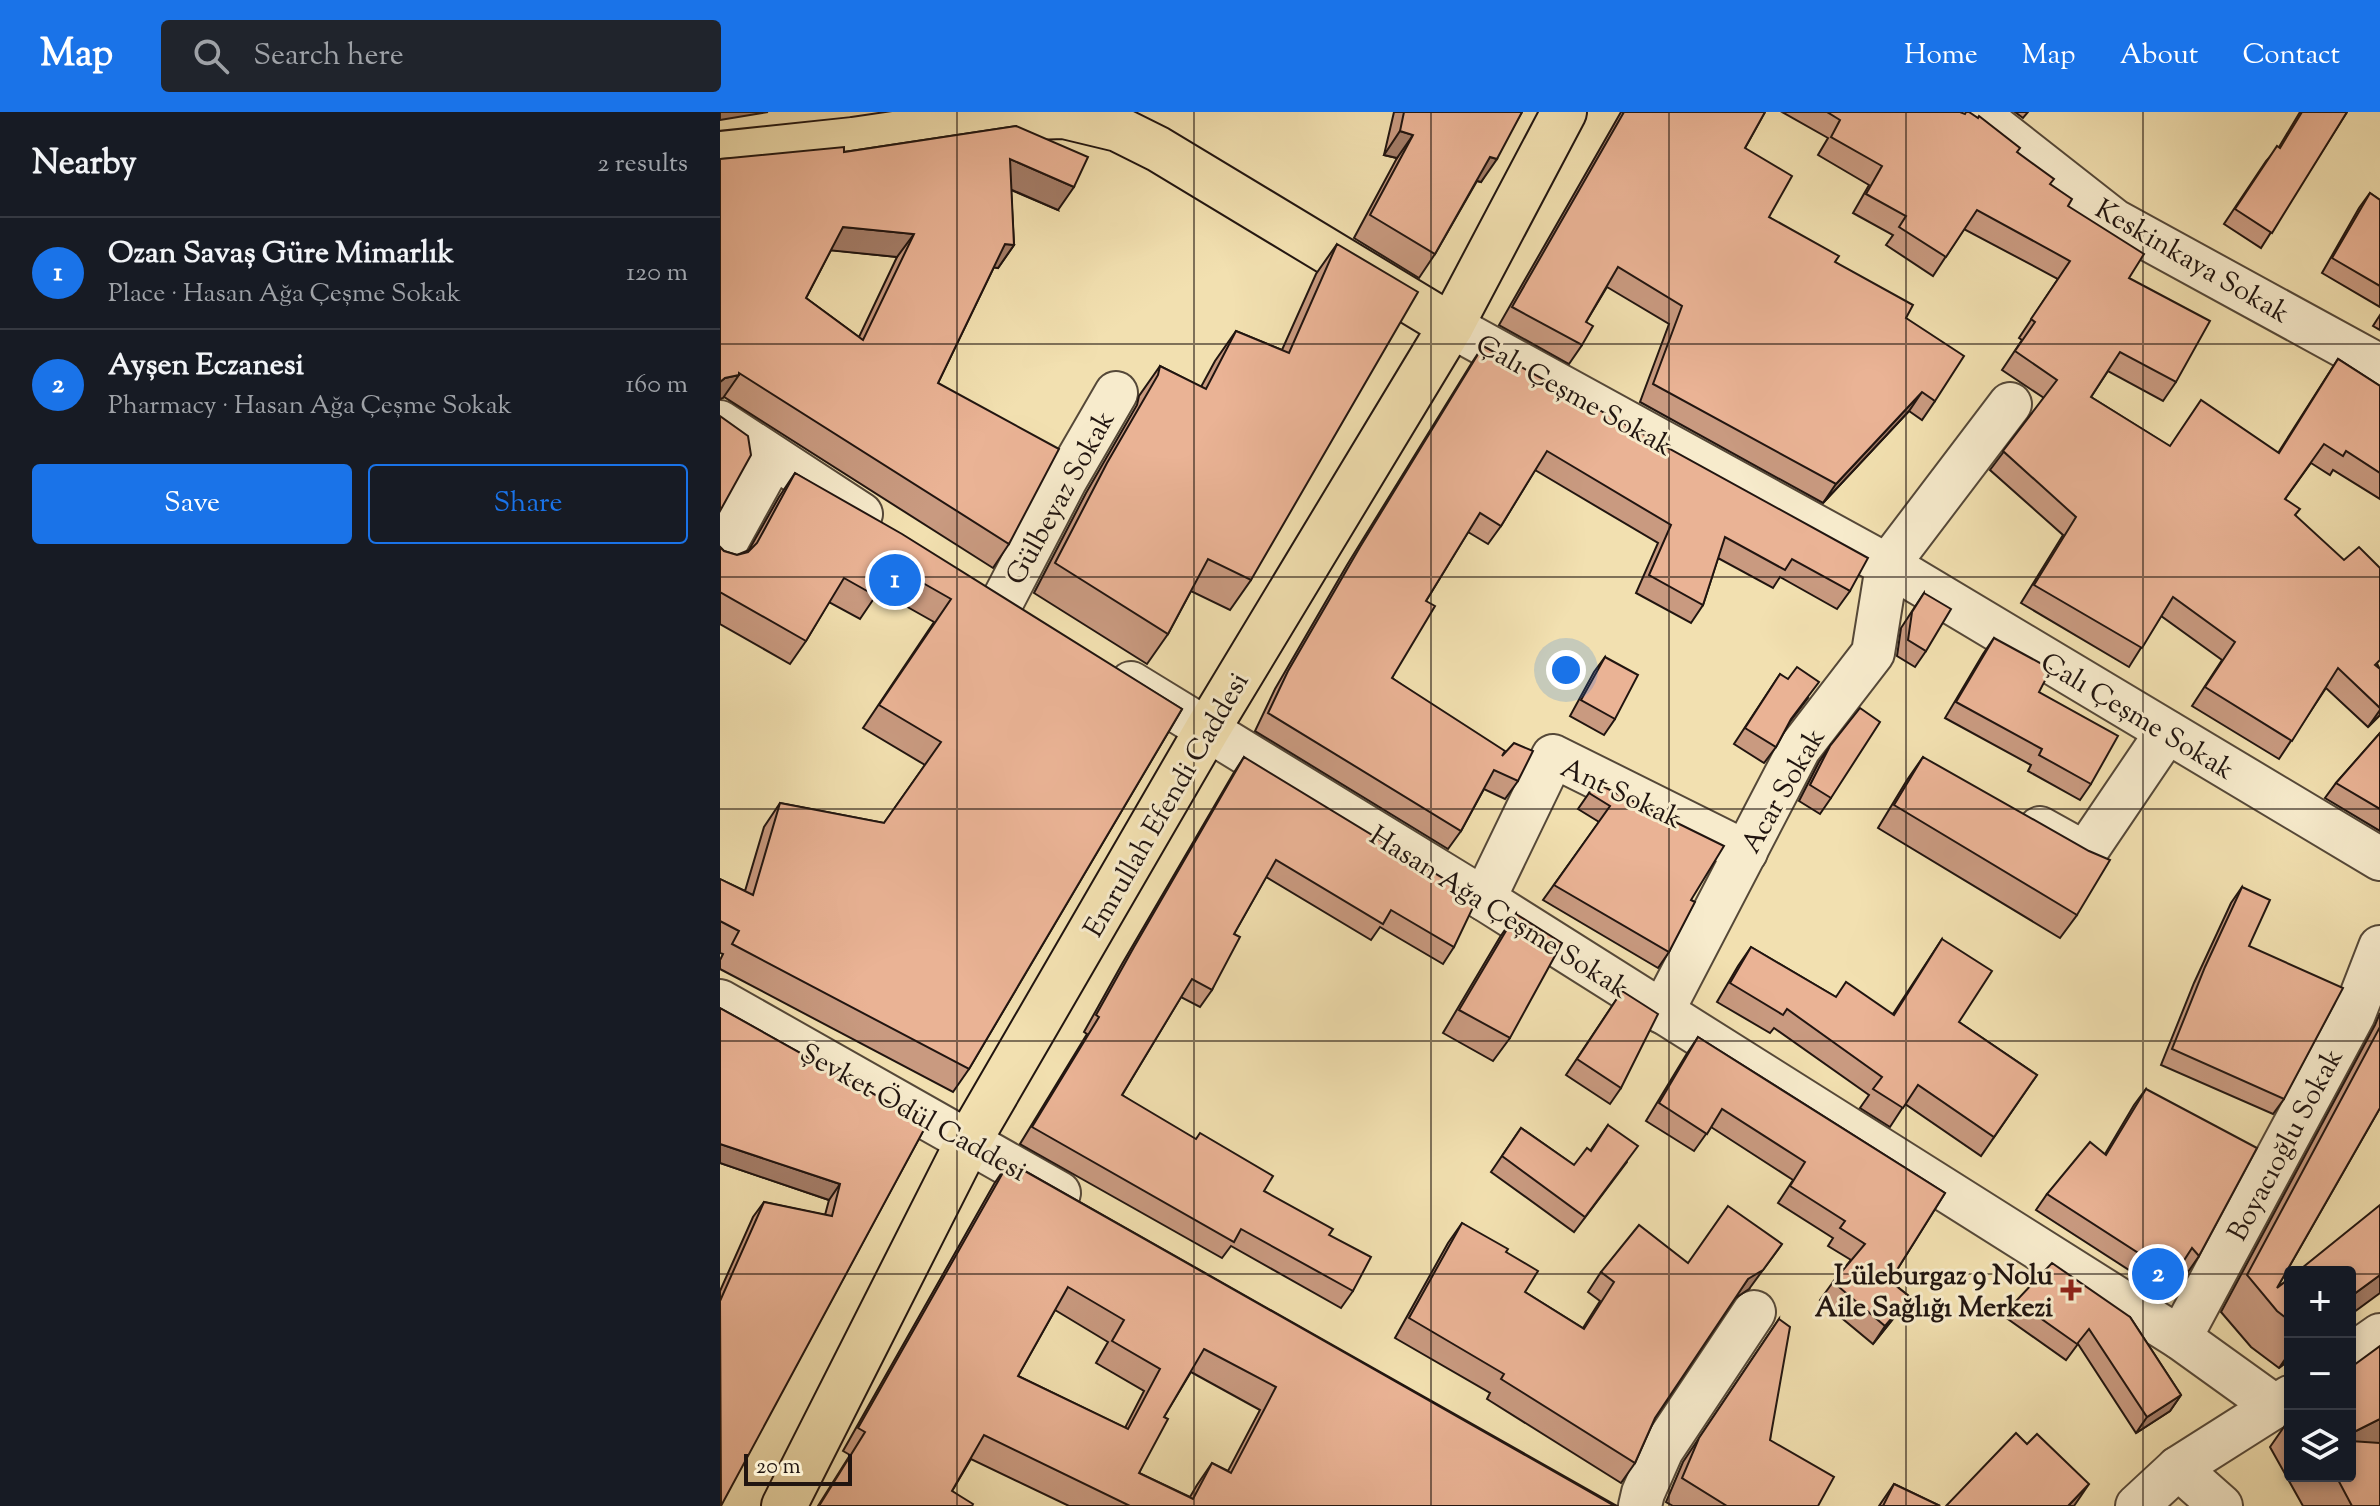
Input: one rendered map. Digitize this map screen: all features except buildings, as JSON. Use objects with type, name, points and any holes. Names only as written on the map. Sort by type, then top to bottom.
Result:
[{"type":"main road","name":"Emrullah Efendi Caddesi","points":[[784,1506],[968,1142],[1207,730],[1451,326],[1564,112]]},
{"type":"main road","name":"Çalı Çeşme Sokak","points":[[720,154],[853,140],[905,122],[1074,114],[1118,129],[1158,149],[1451,326]]},
{"type":"street","name":"Keskinkaya Sokak","points":[[1976,112],[2115,221],[2380,366]]},
{"type":"street","name":"Çalı Çeşme Sokak","points":[[1451,326],[1887,566],[2380,859]]},
{"type":"street","name":"Gülbeyaz Sokak","points":[[1040,626],[988,593],[1065,481],[1116,393]]},
{"type":"street","points":[[1887,566],[2010,404]]},
{"type":"street","points":[[720,422],[894,534]]},
{"type":"street","points":[[720,554],[773,458]]},
{"type":"street","name":"Acar Sokak","points":[[1662,1012],[1799,749],[1873,653],[1887,566]]},
{"type":"street","name":"Hasan Ağa Çeşme Sokak","points":[[1104,666],[1484,899],[2283,1402]]},
{"type":"street","points":[[2009,810],[2085,853],[2167,732]]},
{"type":"street","name":"Ant Sokak","points":[[1484,899],[1553,756],[1746,852]]},
{"type":"street","name":"Boyacıoğlu Sokak","points":[[2180,1338],[2354,1014],[2380,947]]},
{"type":"street","name":"Şevket Ödül Caddesi","points":[[720,1001],[1091,1211]]},
{"type":"street","points":[[1640,1506],[1662,1450],[1754,1312]]},
{"type":"street","points":[[2356,1352],[2380,1335]]},
{"type":"street","points":[[2137,1506],[2178,1468],[2283,1402]]},
{"type":"street","points":[[2178,1468],[2221,1506]]},
{"type":"place","name":"Ozan Savaş Güre Mimarlık","points":[[895,580]]},
{"type":"place","name":"Ayşen Eczanesi","points":[[2158,1274]]},
{"type":"place","name":"Lüleburgaz 9 Nolu Aile Sağlığı Merkezi","points":[[2071,1290]]}]
